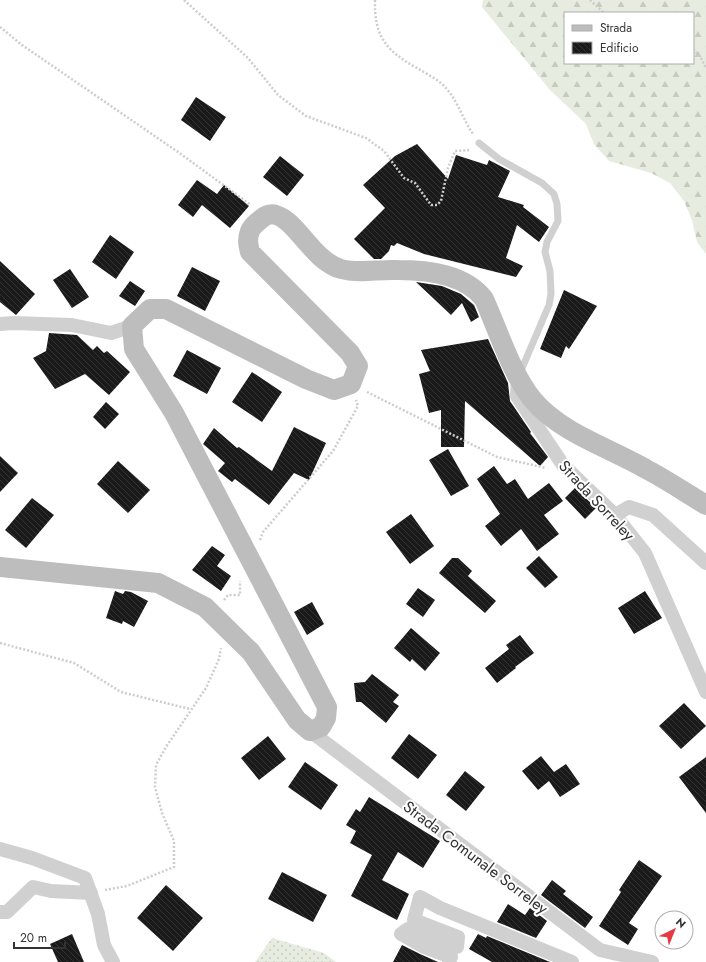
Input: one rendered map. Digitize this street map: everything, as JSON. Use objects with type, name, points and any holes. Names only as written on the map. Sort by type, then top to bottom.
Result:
[{"type":"street","points":[[0,324],[72,325],[110,334],[132,326],[150,309],[166,309],[306,379],[334,390],[351,384],[358,366],[350,353],[250,252],[248,243],[252,226],[266,215],[275,214],[285,220],[323,260],[340,268],[365,272],[397,270],[432,272],[468,283],[478,291],[484,299],[518,377],[532,399],[548,415],[569,429],[646,468],[706,505]]},
{"type":"street","points":[[0,567],[158,583],[204,607],[251,652],[297,720],[310,731],[321,727],[326,718],[327,707],[249,560],[174,413],[134,349],[132,326]]},
{"type":"street","name":"Strada Sorreley","points":[[518,377],[517,396],[563,465],[614,515],[645,553],[706,692]]},
{"type":"street","points":[[614,515],[629,507],[653,515],[706,563]]},
{"type":"street","name":"Strada Comunale Sorreley","points":[[310,731],[600,950],[652,962]]},
{"type":"street","points":[[0,849],[32,858],[85,878],[91,893],[104,945],[113,962]]},
{"type":"street","points":[[0,912],[7,912],[34,887],[51,891],[91,893]]},
{"type":"street","points":[[449,962],[451,957],[424,947],[401,934],[408,929],[457,947],[458,938],[414,920],[420,897],[440,908],[572,962]]},
{"type":"lane","points":[[479,142],[499,158],[547,187],[554,194],[557,204],[558,221],[545,247],[550,271],[551,294],[549,305],[518,377]]},
{"type":"path","points":[[184,0],[248,58],[278,96],[306,116],[366,138],[384,151],[404,178],[415,183],[431,205],[437,205],[440,201],[448,168],[455,151],[472,150],[479,142],[463,121],[452,95],[442,84],[400,58],[387,45],[379,33],[374,15],[375,0]]},
{"type":"path","points":[[590,0],[603,12]]},
{"type":"path","points":[[0,27],[22,45],[178,152],[266,215]]},
{"type":"path","points":[[694,50],[701,58],[706,68]]},
{"type":"path","points":[[351,384],[497,457],[549,469],[563,465]]},
{"type":"path","points":[[91,893],[126,886],[174,867],[174,841],[162,813],[155,787],[156,765],[166,746],[190,709],[206,688],[219,659],[224,626],[223,602],[228,595],[240,595],[240,576],[263,532],[333,451],[358,406],[351,384]]},
{"type":"path","points":[[0,643],[74,663],[121,692],[190,709]]},
{"type":"green space","points":[[483,0],[706,0],[706,254],[697,242],[692,220],[684,201],[670,183],[651,173],[609,161],[594,144],[586,124],[550,90],[482,7]]},
{"type":"green space","points":[[272,938],[324,953],[336,962],[255,962]]},
{"type":"building","points":[[196,97],[226,117],[210,141],[181,120]]},
{"type":"building","points":[[417,144],[448,179],[456,155],[487,165],[489,160],[510,171],[498,197],[524,205],[523,207],[549,227],[539,242],[517,225],[506,258],[523,266],[516,277],[424,254],[397,243],[394,246],[391,245],[389,251],[381,259],[374,259],[354,239],[385,208],[363,185],[395,156]]},
{"type":"building","points":[[280,156],[304,175],[287,196],[263,177]]},
{"type":"building","points":[[197,180],[217,194],[224,185],[249,206],[230,228],[202,205],[193,217],[178,205]]},
{"type":"building","points":[[110,235],[134,252],[116,279],[92,262]]},
{"type":"building","points":[[0,261],[35,294],[16,315],[0,302]]},
{"type":"building","points":[[192,267],[220,281],[205,311],[177,296]]},
{"type":"building","points":[[70,269],[89,297],[72,308],[53,280]]},
{"type":"building","points":[[130,281],[145,291],[135,306],[119,296]]},
{"type":"building","points":[[416,282],[442,286],[461,294],[474,305],[479,317],[471,322],[462,303],[451,315]]},
{"type":"building","points":[[564,290],[597,306],[569,349],[566,346],[561,358],[540,349]]},
{"type":"building","points":[[49,333],[77,335],[93,350],[97,346],[104,353],[107,351],[130,372],[109,395],[85,374],[55,389],[33,358],[46,351]]},
{"type":"building","points":[[488,339],[508,383],[510,401],[531,432],[530,433],[548,457],[540,466],[465,401],[464,447],[441,447],[441,410],[429,413],[419,374],[430,371],[421,350]]},
{"type":"building","points":[[187,350],[221,368],[207,394],[173,376]]},
{"type":"building","points":[[252,372],[282,392],[262,422],[232,402]]},
{"type":"building","points":[[106,402],[119,414],[105,429],[93,417]]},
{"type":"building","points":[[294,427],[326,443],[309,480],[294,473],[269,505],[235,479],[232,482],[218,471],[225,463],[203,444],[214,428],[237,448],[239,447],[272,471]]},
{"type":"building","points":[[448,449],[469,486],[451,496],[429,460]]},
{"type":"building","points":[[0,456],[18,473],[0,492]]},
{"type":"building","points":[[118,461],[150,490],[128,513],[97,484]]},
{"type":"building","points":[[494,466],[507,484],[515,479],[528,499],[549,483],[563,501],[544,515],[559,534],[537,551],[521,529],[501,546],[485,526],[500,514],[477,479]]},
{"type":"building","points":[[575,488],[596,508],[585,519],[565,498]]},
{"type":"building","points":[[32,498],[54,515],[26,548],[5,530]]},
{"type":"building","points":[[411,514],[434,546],[410,564],[386,532]]},
{"type":"building","points":[[212,546],[225,555],[217,566],[231,576],[221,591],[192,570]]},
{"type":"building","points":[[539,556],[558,577],[545,588],[526,568]]},
{"type":"building","points":[[452,558],[458,558],[472,571],[468,576],[496,601],[485,613],[439,573]]},
{"type":"building","points":[[418,588],[435,600],[423,617],[406,604]]},
{"type":"building","points":[[115,591],[123,594],[125,591],[131,592],[148,601],[134,627],[123,621],[122,624],[106,618]]},
{"type":"building","points":[[645,591],[662,618],[634,634],[618,608]]},
{"type":"building","points":[[312,602],[324,624],[307,635],[294,612]]},
{"type":"building","points":[[411,628],[440,653],[425,671],[412,659],[410,662],[394,648]]},
{"type":"building","points":[[520,635],[534,653],[497,683],[485,668],[509,649],[506,645]]},
{"type":"building","points":[[372,674],[399,695],[393,702],[399,706],[386,723],[361,702],[356,702],[354,683],[365,682]]},
{"type":"building","points":[[684,703],[706,726],[681,749],[659,726]]},
{"type":"building","points":[[409,734],[437,755],[418,779],[391,758]]},
{"type":"building","points":[[268,736],[286,759],[259,780],[241,758]]},
{"type":"building","points":[[541,756],[554,772],[566,764],[580,784],[560,797],[549,781],[538,790],[522,771]]},
{"type":"building","points":[[706,757],[706,813],[679,777]]},
{"type":"building","points":[[305,762],[338,785],[321,810],[288,787]]},
{"type":"building","points":[[465,771],[485,787],[466,811],[446,795]]},
{"type":"building","points":[[369,797],[440,841],[423,868],[398,852],[382,880],[409,894],[397,920],[351,896],[372,855],[350,843],[356,831],[346,825],[356,809],[360,812]]},
{"type":"building","points":[[639,860],[662,876],[629,923],[638,929],[628,945],[599,926],[621,892],[619,890]]},
{"type":"building","points":[[282,872],[327,895],[313,922],[268,899]]},
{"type":"building","points":[[552,880],[566,891],[563,894],[593,917],[585,928],[541,895]]},
{"type":"building","points":[[166,885],[203,918],[173,951],[137,918]]},
{"type":"building","points":[[508,904],[525,915],[530,908],[547,921],[536,938],[497,922]]},
{"type":"building","points":[[72,934],[84,962],[58,962],[50,944]]},
{"type":"building","points":[[478,934],[486,938],[487,936],[550,962],[492,962],[469,949]]},
{"type":"building","points":[[402,945],[420,954],[438,962],[393,962]]}]
